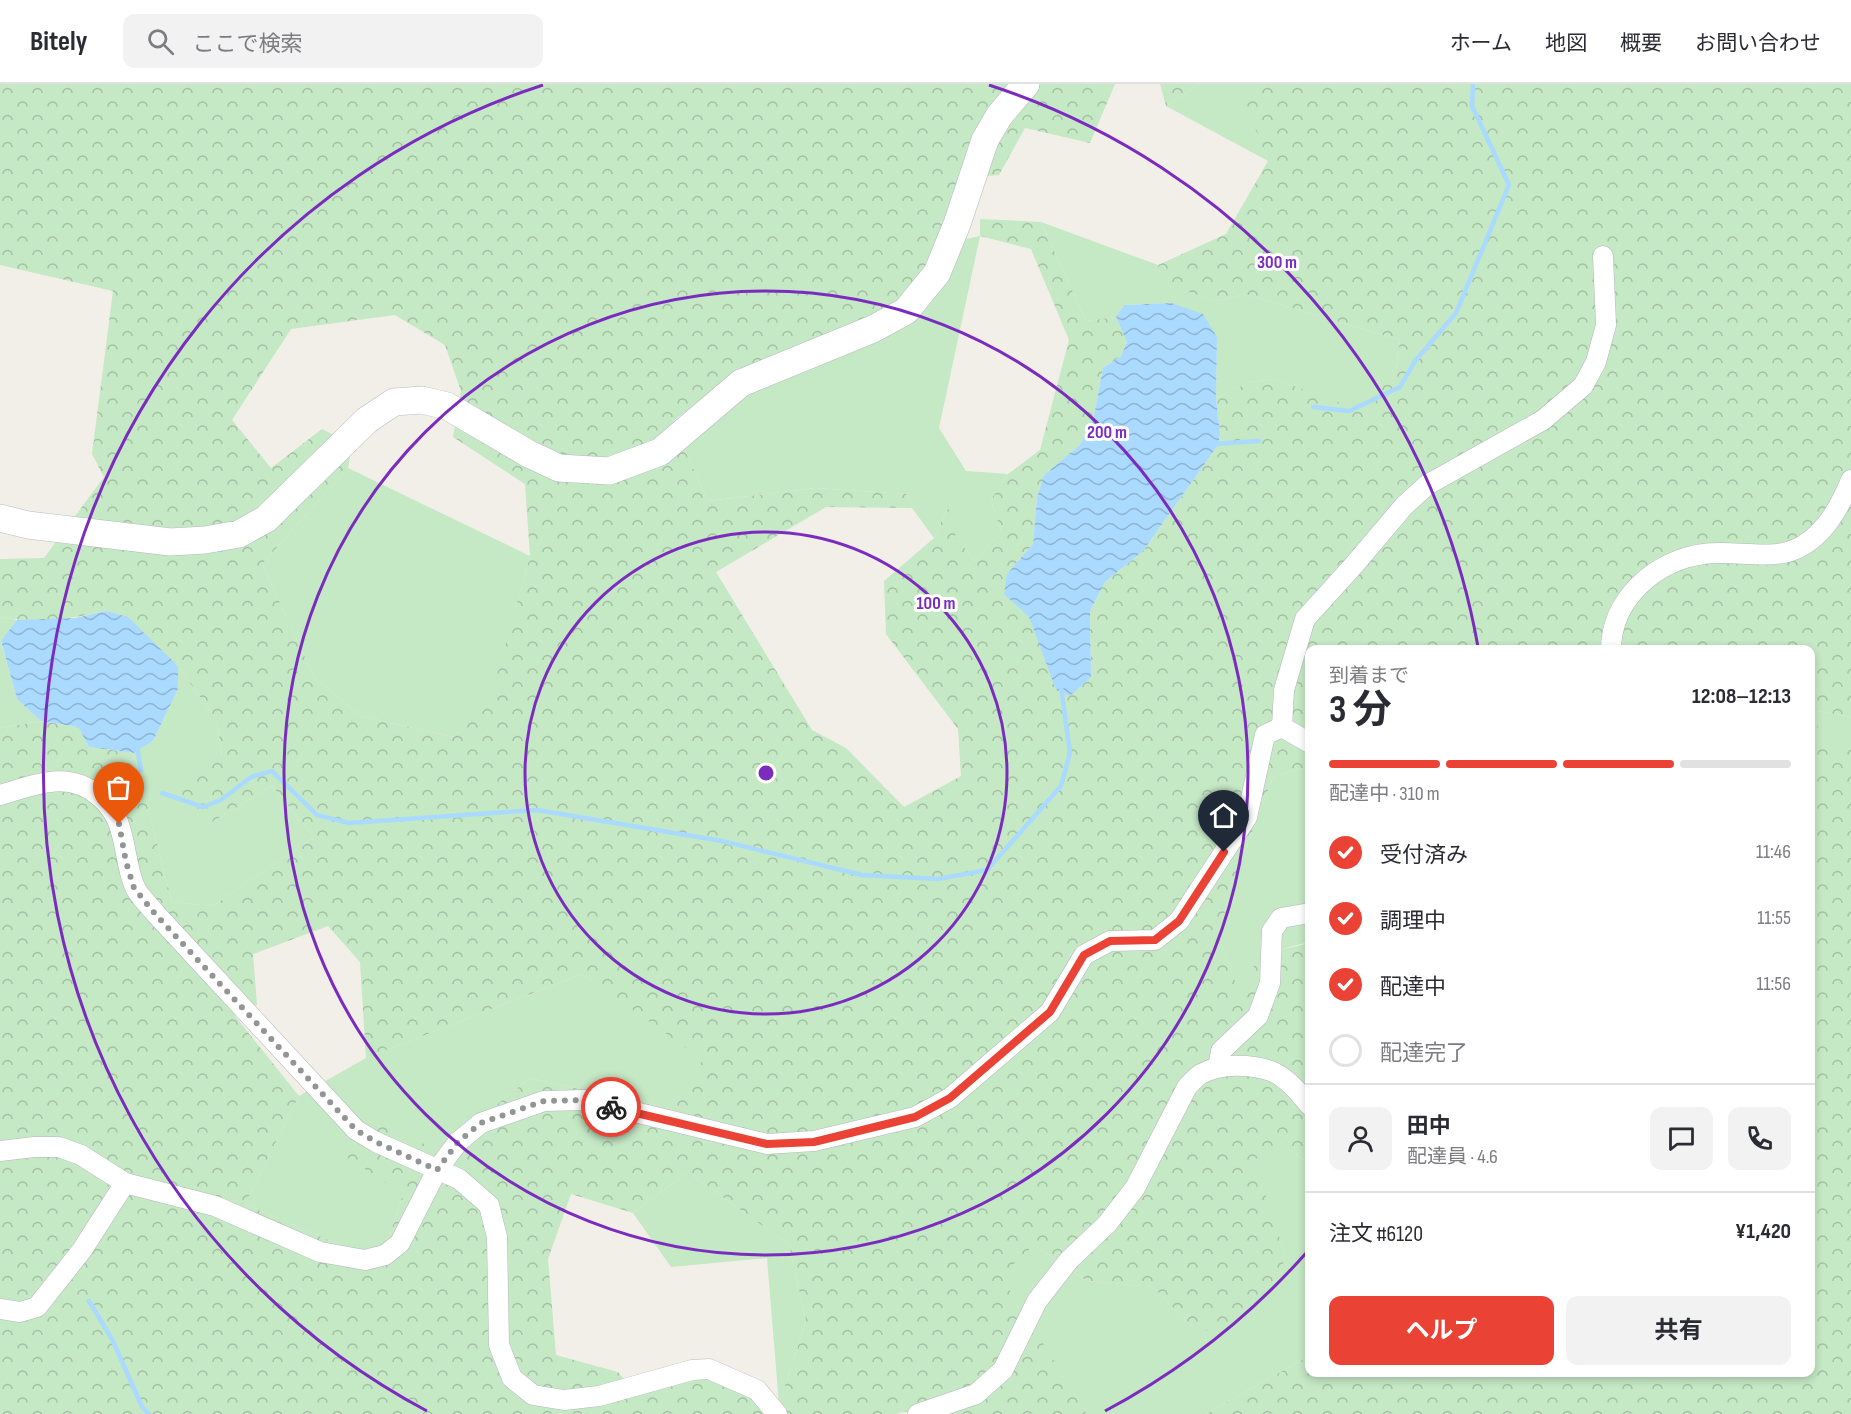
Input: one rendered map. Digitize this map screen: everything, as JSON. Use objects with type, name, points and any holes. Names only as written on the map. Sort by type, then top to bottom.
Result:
[{"type":"street","points":[[0,518],[28,525],[170,542],[205,540],[239,534],[266,519],[367,420],[394,402],[422,400],[447,406],[529,454],[559,468],[609,471],[660,452],[741,383],[873,329],[906,311],[937,273],[957,224],[985,140],[999,116],[1026,84]]},
{"type":"street","points":[[1282,727],[1284,690],[1305,619],[1404,506],[1427,485],[1543,420],[1583,386],[1596,362],[1606,325],[1603,256]]},
{"type":"street","points":[[1611,645],[1611,634],[1622,606],[1636,588],[1656,571],[1680,559],[1705,553],[1789,552],[1807,543],[1825,528],[1841,504],[1851,480]]},
{"type":"street","points":[[1282,727],[1305,740]]},
{"type":"street","points":[[0,1151],[59,1147],[81,1155],[125,1183],[215,1206],[320,1252],[365,1260],[385,1254],[400,1243],[437,1170],[458,1142],[481,1123],[544,1101],[585,1100],[767,1144],[814,1142],[915,1117],[950,1098],[1050,1012],[1084,955],[1110,941],[1155,940],[1179,921],[1247,817],[1265,735],[1282,727]]},
{"type":"street","points":[[0,795],[45,782],[67,780],[89,788],[108,804],[119,824],[126,862],[134,888],[156,915],[356,1130],[376,1142],[459,1179],[489,1205],[497,1237],[499,1345],[512,1378],[533,1395],[564,1400],[599,1396],[692,1370],[709,1369],[757,1390],[777,1414]]},
{"type":"street","points":[[1218,1067],[1221,1051],[1258,1016],[1270,983],[1272,931],[1281,918],[1305,914]]},
{"type":"street","points":[[918,1414],[976,1394],[1003,1370],[1037,1301],[1069,1260],[1107,1224],[1135,1188],[1187,1087],[1199,1074],[1218,1067],[1242,1065],[1272,1072],[1299,1091],[1305,1099]]},
{"type":"street","points":[[0,1309],[20,1312],[37,1307],[82,1251],[125,1183]]},
{"type":"green space","points":[[0,84],[1115,84],[1090,143],[1025,128],[999,175],[961,178],[932,261],[893,307],[735,373],[672,422],[708,501],[815,488],[907,494],[912,508],[826,507],[716,572],[812,730],[846,748],[904,807],[961,776],[958,729],[886,634],[884,581],[934,538],[947,509],[960,514],[955,536],[975,561],[1001,531],[991,500],[1008,474],[1040,450],[1069,340],[1031,249],[980,236],[980,219],[1041,222],[1086,321],[1116,317],[1127,342],[1121,356],[1103,368],[1093,421],[1079,446],[1044,475],[1037,497],[1033,544],[1007,574],[1029,616],[1056,690],[1091,677],[1090,611],[1105,582],[1143,551],[1218,445],[1220,434],[1216,398],[1250,382],[1274,379],[1346,405],[1395,377],[1400,340],[1245,294],[1218,301],[1162,284],[1158,265],[1226,234],[1268,161],[1246,105],[1258,84],[1851,84],[1851,717],[1818,711],[1818,737],[1851,747],[1851,1414],[1206,1414],[1305,1358],[1305,1377],[1815,1377],[1815,645],[1305,645],[1305,767],[1273,777],[1230,889],[1219,938],[1243,1002],[1257,955],[1305,944],[1305,1161],[1281,1143],[1254,1160],[1286,1257],[1261,1307],[1236,1328],[1196,1331],[1153,1287],[1087,1281],[1034,1245],[1001,1276],[1087,1414],[937,1414],[938,1405],[895,1414],[0,1414],[0,728],[41,721],[78,727],[89,747],[134,753],[172,902],[213,906],[314,837],[272,786],[204,827],[178,788],[222,757],[217,721],[178,666],[106,611],[53,620],[0,617],[0,559],[44,558],[104,477],[92,454],[113,291],[0,265]],"holes":[[[395,315],[445,345],[461,391],[453,437],[525,484],[530,556],[490,699],[453,737],[361,716],[314,677],[262,564],[348,468],[352,445],[322,429],[271,468],[232,420],[291,329]],[[328,926],[360,962],[366,1058],[582,974],[703,1060],[667,1108],[530,1078],[439,1151],[374,1120],[345,1156],[403,1194],[387,1244],[356,1252],[245,1204],[299,1096],[235,1016],[257,1005],[253,954]],[[688,1172],[789,1245],[806,1321],[779,1404],[708,1378],[635,1392],[618,1372],[556,1355],[548,1259],[571,1194],[633,1213]]]},
{"type":"green space","points":[[1160,84],[1200,84],[1166,106]]},
{"type":"green space","points":[[1200,84],[1258,84],[1247,105],[1268,161],[1166,106]]},
{"type":"green space","points":[[1041,222],[1158,265],[1163,284],[1218,301],[1245,294],[1400,340],[1395,377],[1346,406],[1274,379],[1250,382],[1216,398],[1217,337],[1171,303],[1124,305],[1116,317],[1086,321]]},
{"type":"green space","points":[[980,236],[939,428],[966,471],[1008,474],[991,500],[1001,531],[975,561],[955,536],[947,509],[934,538],[912,508],[907,494],[815,488],[708,501],[672,422],[919,312],[961,240]]},
{"type":"green space","points":[[348,468],[530,556],[490,700],[453,737],[361,716],[314,677],[262,564]]},
{"type":"green space","points":[[0,617],[17,620],[1,642],[17,699],[41,721],[0,728]]},
{"type":"green space","points":[[178,666],[217,721],[222,757],[204,827],[272,786],[314,837],[213,906],[172,902],[134,753],[153,741],[178,689]]},
{"type":"green space","points":[[1818,711],[1851,717],[1851,747],[1818,738]]},
{"type":"green space","points":[[1305,767],[1305,943],[1258,955],[1243,1003],[1219,938],[1230,889],[1273,777]]},
{"type":"green space","points":[[582,974],[704,1060],[667,1108],[530,1078],[439,1151],[403,1194],[387,1244],[356,1252],[245,1204],[299,1096],[366,1058]]},
{"type":"green space","points":[[1281,1143],[1305,1161],[1305,1358],[1206,1414],[1087,1414],[1000,1276],[1034,1245],[1087,1281],[1153,1287],[1196,1331],[1286,1257],[1253,1160]]},
{"type":"green space","points":[[688,1172],[789,1245],[806,1321],[779,1404],[767,1258],[671,1267],[633,1213]]},
{"type":"water","points":[[1171,303],[1203,314],[1217,337],[1216,398],[1220,434],[1218,445],[1143,551],[1105,582],[1090,611],[1091,677],[1070,696],[1056,690],[1029,617],[1004,594],[1007,574],[1033,544],[1037,497],[1044,475],[1079,446],[1093,421],[1103,368],[1121,356],[1127,342],[1116,317],[1124,305]]},
{"type":"water","points":[[106,611],[128,617],[178,666],[178,689],[153,741],[134,753],[89,747],[78,727],[41,721],[17,699],[1,641],[17,620],[75,618]]},
{"type":"waterway","points":[[1313,407],[1349,411],[1400,387],[1415,361],[1456,313],[1509,185],[1472,106],[1473,84]]},
{"type":"waterway","points":[[1212,444],[1259,441]]},
{"type":"waterway","points":[[162,793],[203,807],[221,800],[251,777],[272,771],[317,815],[349,823],[537,810],[722,841],[862,875],[938,879],[987,870],[1061,786],[1070,753],[1061,687]]},
{"type":"waterway","points":[[137,747],[141,770]]},
{"type":"waterway","points":[[89,1301],[113,1341],[142,1407],[149,1414]]},
{"type":"way so far","points":[[119,824],[126,862],[134,888],[156,915],[356,1130],[376,1142],[437,1170],[458,1142],[481,1123],[544,1101],[585,1100],[611,1107]]},
{"type":"route","points":[[611,1107],[767,1144],[814,1142],[915,1117],[950,1098],[1050,1012],[1084,955],[1110,941],[1155,940],[1179,921],[1224,852]]}]
